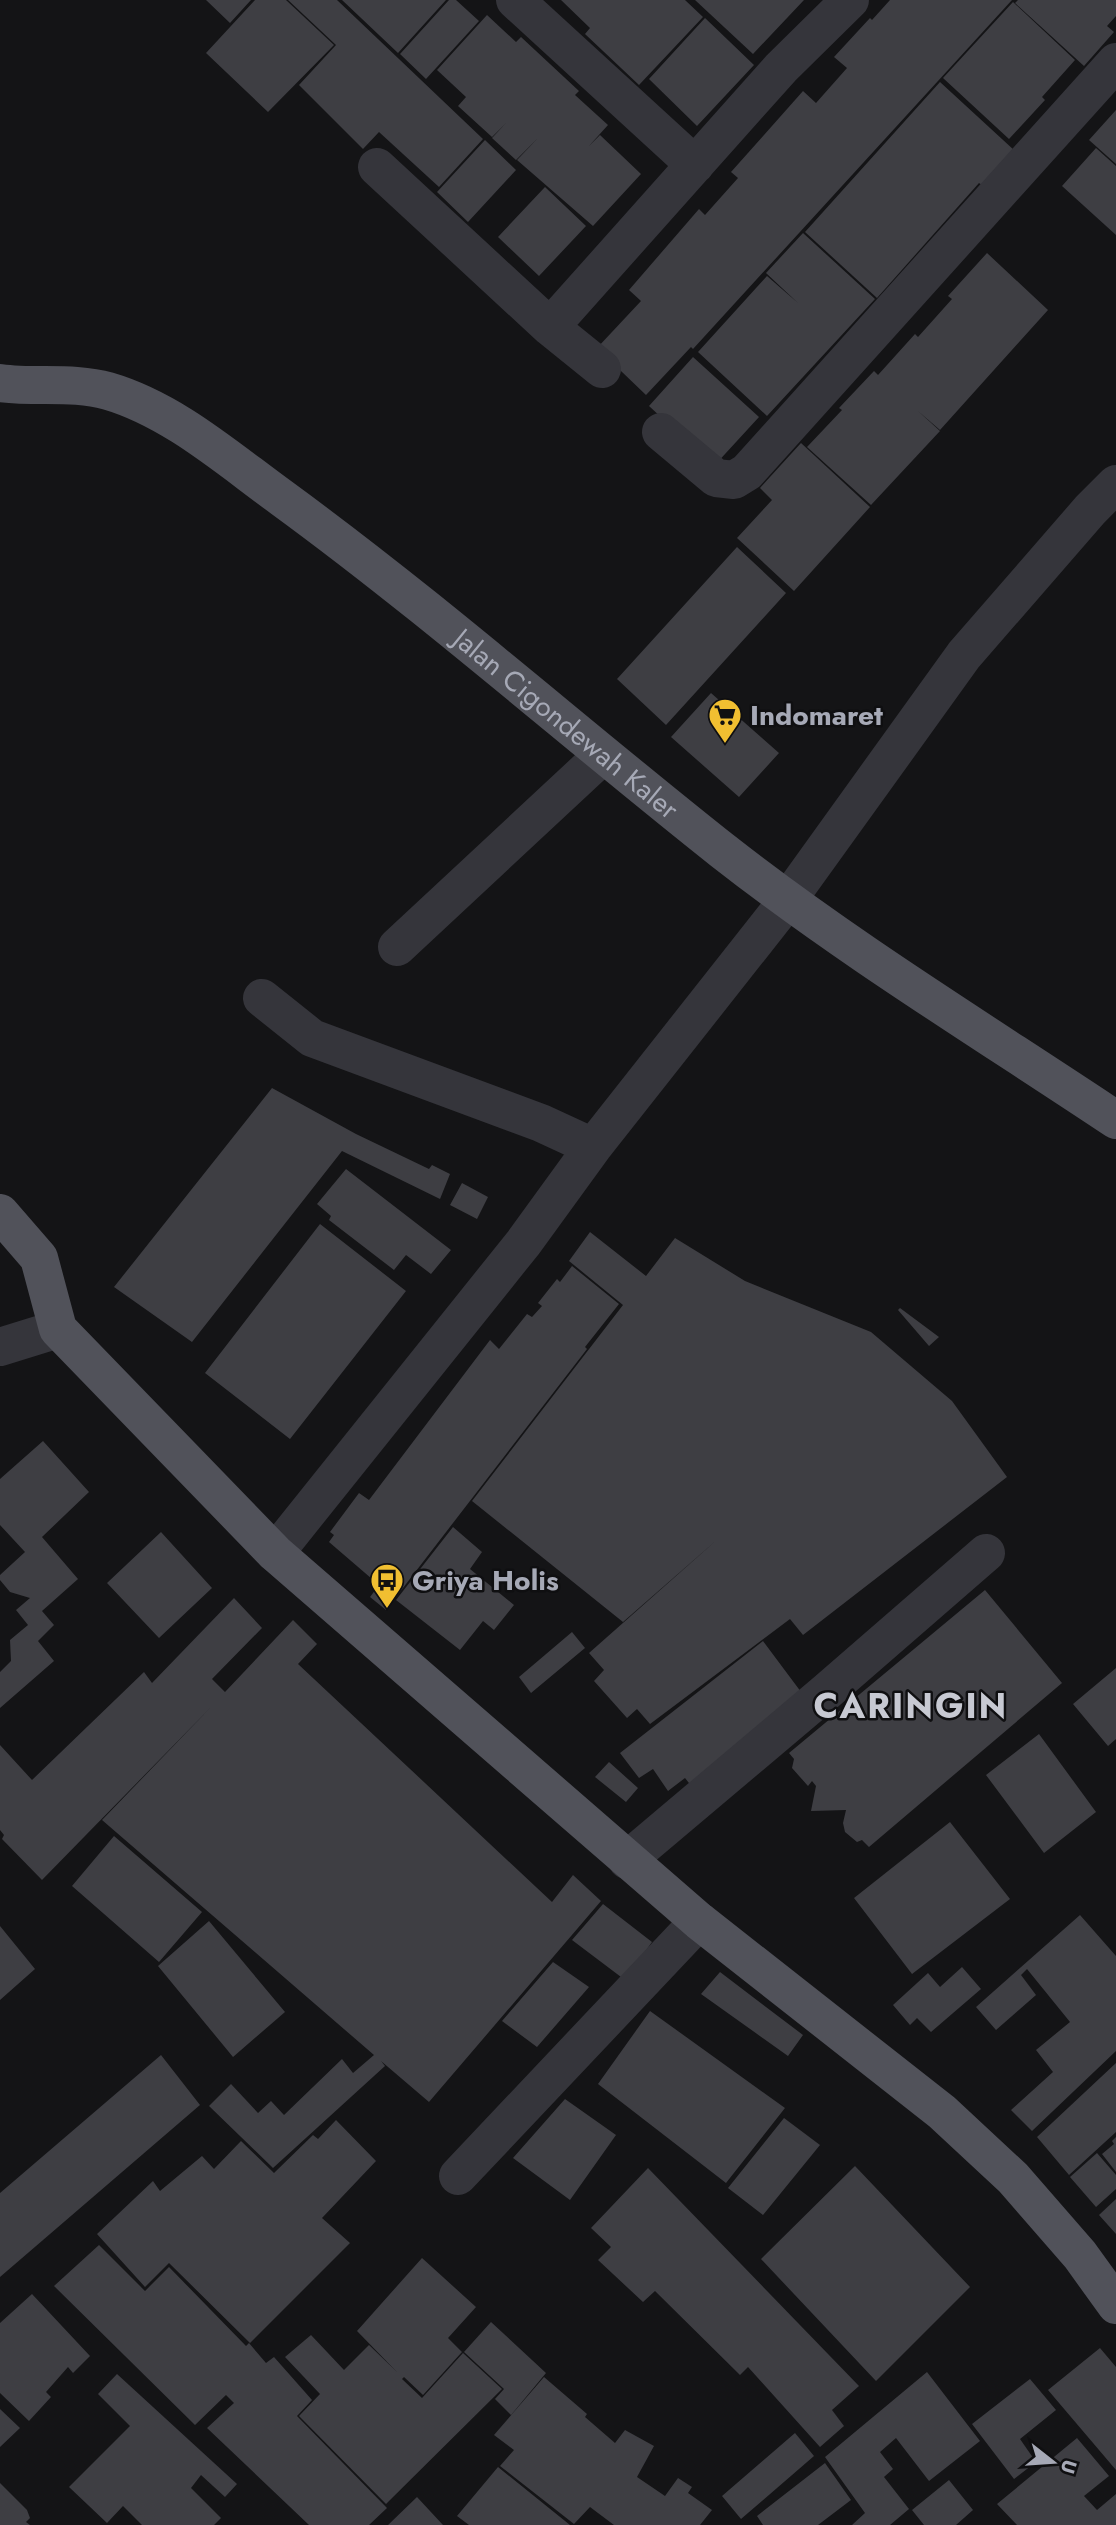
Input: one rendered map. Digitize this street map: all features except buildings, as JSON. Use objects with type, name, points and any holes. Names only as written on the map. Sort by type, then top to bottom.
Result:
[{"type":"main road","name":"Jalan Cigondewah Kaler","points":[[0,383],[61,385],[107,391],[176,423],[341,541],[603,755],[788,901],[1116,1120]]},
{"type":"main road","points":[[0,1213],[39,1258],[58,1329],[275,1553],[699,1921],[952,2121],[1013,2178],[1080,2255],[1116,2305]]},
{"type":"street","points":[[514,0],[695,165]]},
{"type":"street","points":[[550,327],[781,68],[850,0]]},
{"type":"street","points":[[661,432],[716,478],[734,480],[747,472],[1116,62]]},
{"type":"street","points":[[377,167],[550,327],[602,369]]},
{"type":"street","points":[[275,1553],[524,1242],[593,1147],[788,901],[964,655],[1090,510],[1116,484]]},
{"type":"street","points":[[397,947],[603,755]]},
{"type":"street","points":[[262,998],[313,1038],[541,1123],[593,1147]]},
{"type":"street","points":[[0,1347],[58,1329]]},
{"type":"street","points":[[627,1860],[986,1553]]},
{"type":"street","points":[[458,2176],[699,1921]]},
{"type":"place","name":"Indomaret","points":[[725,745]]},
{"type":"place","name":"Griya Holis","points":[[387,1610]]},
{"type":"district","name":"CARINGIN","points":[[911,1706]]}]
